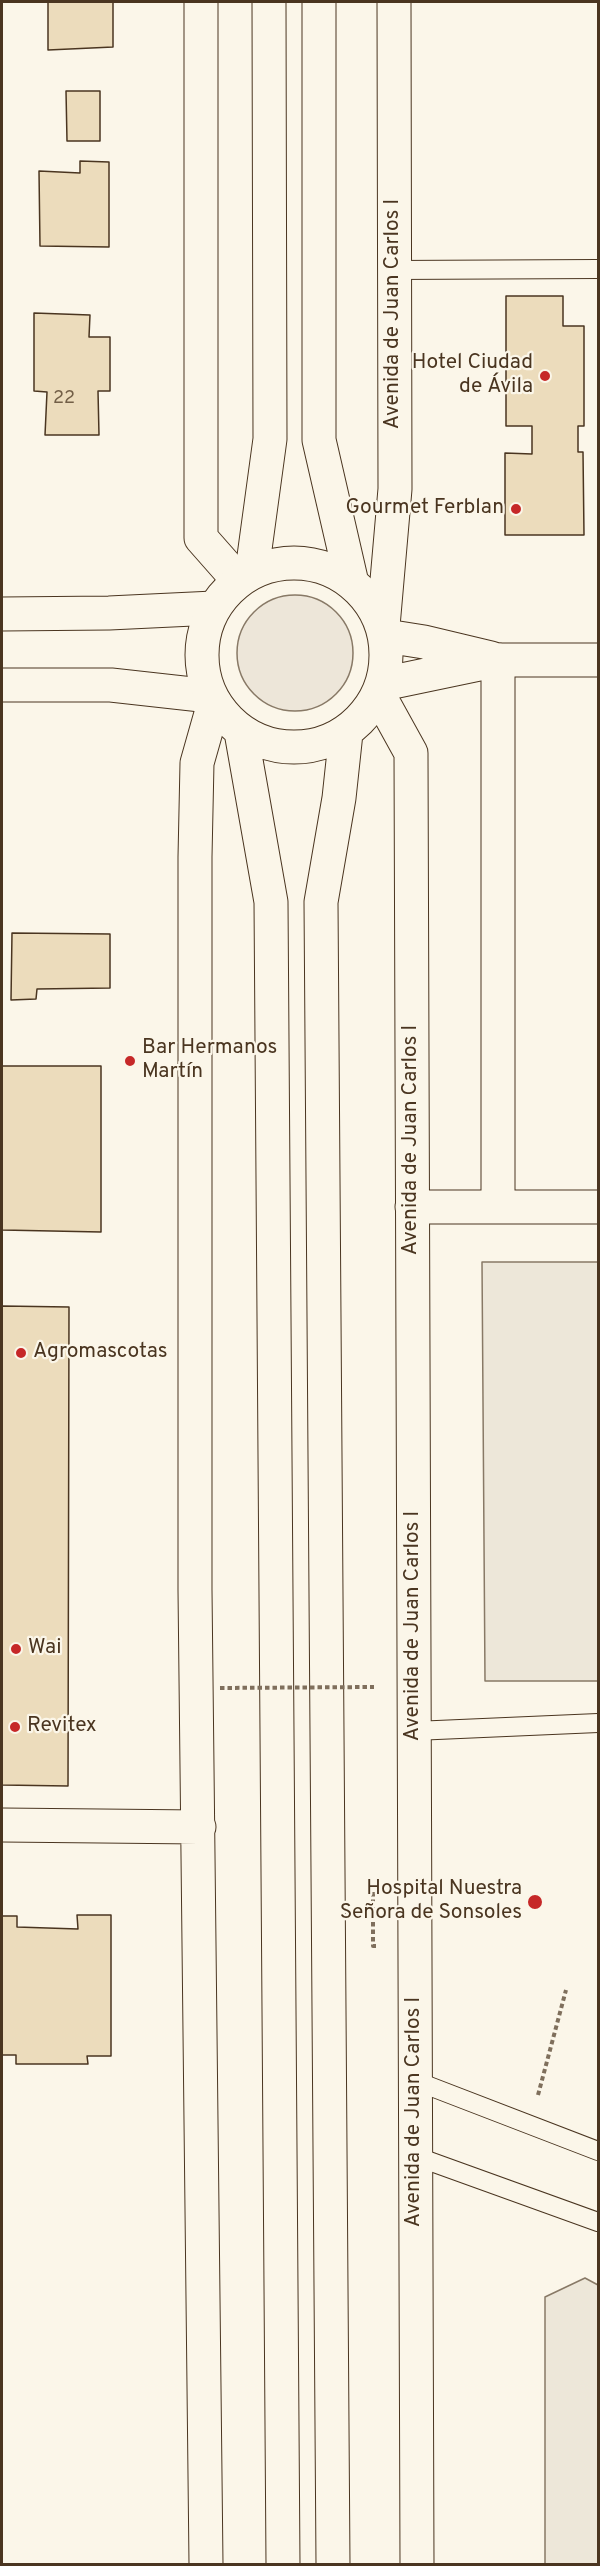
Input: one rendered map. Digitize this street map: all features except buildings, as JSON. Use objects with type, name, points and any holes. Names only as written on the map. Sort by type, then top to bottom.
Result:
[{"type":"main road","points":[[201,2],[201,538],[245,575]]},
{"type":"main road","points":[[206,2565],[195,1590],[195,857],[198,763],[212,700],[201,651],[214,608],[245,575],[270,439],[269,2]]},
{"type":"main road","points":[[2,685],[111,685],[212,700],[241,732],[275,747],[311,747],[346,733],[381,690],[385,631],[351,579],[319,440],[319,2]]},
{"type":"main road","name":"Avenida de Juan Carlos I","points":[[385,631],[395,489],[394,2]]},
{"type":"main road","points":[[245,575],[302,561],[351,579]]},
{"type":"main road","points":[[2,614],[109,613],[214,608]]},
{"type":"main road","points":[[385,631],[498,660],[598,660]]},
{"type":"main road","points":[[381,690],[498,660]]},
{"type":"main road","points":[[498,660],[498,1207]]},
{"type":"main road","name":"Avenida de Juan Carlos I","points":[[381,690],[411,753],[417,2565]]},
{"type":"main road","points":[[241,732],[271,902],[283,2565]]},
{"type":"main road","points":[[333,2565],[321,902],[339,798],[346,733]]},
{"type":"main road","points":[[412,1208],[598,1207]]},
{"type":"main road","points":[[2,1826],[199,1827]]},
{"type":"lane","points":[[394,270],[598,269]]},
{"type":"lane","points":[[414,1731],[598,1723]]},
{"type":"lane","points":[[416,2081],[598,2151]]},
{"type":"lane","points":[[415,2156],[598,2222]]},
{"type":"path","points":[[220,1688],[374,1687]]},
{"type":"path","points":[[530,2125],[566,1990]]},
{"type":"shaded area","points":[[295,595],[317,599],[336,612],[349,631],[353,653],[349,675],[336,694],[317,707],[295,711],[273,707],[254,694],[241,675],[237,653],[241,631],[254,612],[273,599]]},
{"type":"shaded area","points":[[482,1262],[598,1262],[598,1681],[485,1681]]},
{"type":"shaded area","points":[[585,2278],[598,2285],[598,2564],[545,2564],[545,2297]]},
{"type":"place","name":"Hotel Ciudad de Ávila","points":[[545,376]]},
{"type":"place","name":"Gourmet Ferblan","points":[[516,509]]},
{"type":"place","name":"Bar Hermanos Martín","points":[[130,1061]]},
{"type":"place","name":"Agromascotas","points":[[21,1353]]},
{"type":"place","name":"Wai","points":[[16,1649]]},
{"type":"place","name":"Revitex","points":[[15,1727]]},
{"type":"place","name":"Hospital Nuestra Señora de Sonsoles","points":[[535,1902]]}]
